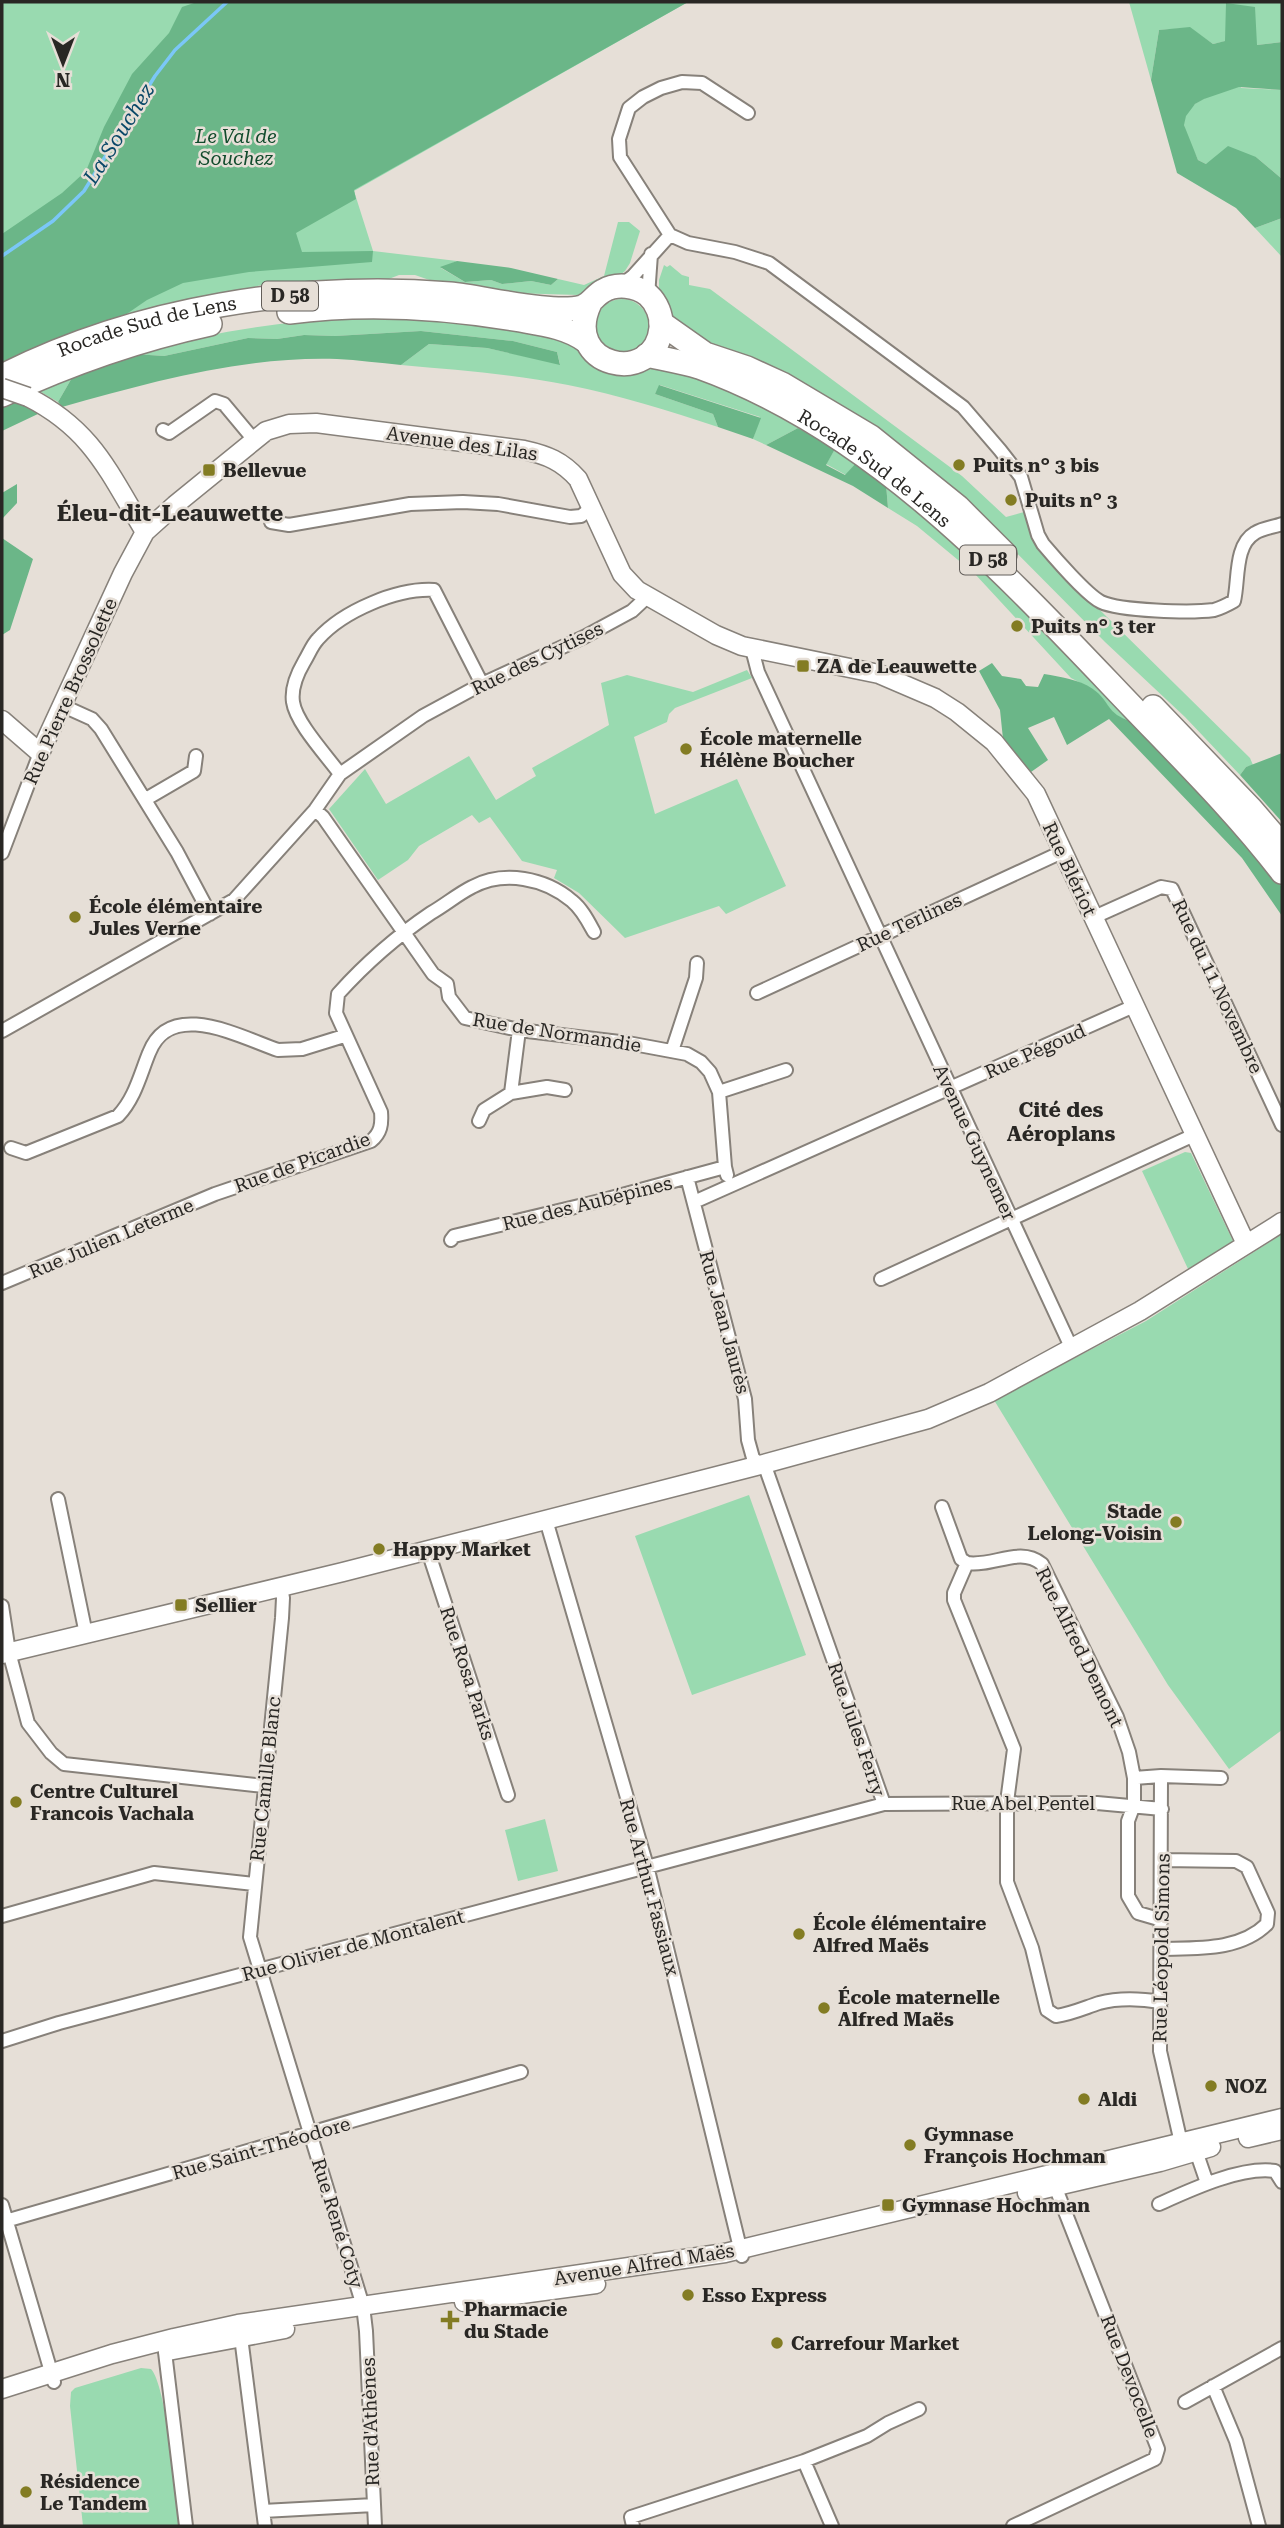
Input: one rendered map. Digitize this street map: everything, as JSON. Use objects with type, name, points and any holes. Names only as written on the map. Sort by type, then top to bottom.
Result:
[{"type":"highway","points":[[620,286],[640,290],[648,296],[655,304],[661,323],[660,335],[647,355],[635,362],[620,364],[606,361],[594,353],[586,341],[583,328],[584,315],[590,303],[603,291],[620,286]]},
{"type":"highway","name":"Rocade Sud de Lens","points":[[2,376],[79,343],[170,316],[236,303],[299,295],[362,291],[414,292],[452,294],[549,307],[582,307],[590,303]]},
{"type":"highway","name":"Rocade Sud de Lens","points":[[2,394],[71,363],[161,334],[230,319],[294,311],[386,307],[454,310],[548,325],[576,333],[586,341]]},
{"type":"highway","name":"Rocade Sud de Lens","points":[[661,323],[705,354],[747,368],[820,405],[871,437],[958,507],[1213,769],[1274,848]]},
{"type":"highway","name":"Rocade Sud de Lens","points":[[647,355],[696,366],[746,386],[806,418],[897,480],[974,546],[1274,848]]},
{"type":"highway","name":"D 58","points":[[1274,848],[1282,872]]},
{"type":"street","points":[[748,113],[716,91],[693,81],[661,88],[629,108],[619,139],[620,157],[670,235],[688,243],[735,252],[769,263],[963,407],[1021,477],[1043,544],[1101,602],[1162,611],[1214,610],[1225,606],[1234,601],[1237,571],[1250,537],[1282,524]]},
{"type":"street","points":[[620,286],[633,276],[670,235]]},
{"type":"street","points":[[648,296],[651,254]]},
{"type":"street","points":[[2,388],[27,397],[55,413],[83,435],[112,474],[145,532]]},
{"type":"street","points":[[163,430],[169,433],[215,401],[224,404],[254,440]]},
{"type":"street","name":"Avenue des Lilas","points":[[166,513],[254,440],[279,426],[300,423],[524,450],[549,456],[566,466],[578,479],[590,509],[628,582],[647,597],[716,635],[752,649]]},
{"type":"street","points":[[271,522],[289,525],[410,504],[498,503],[570,517],[581,516],[590,509]]},
{"type":"street","points":[[130,506],[147,513],[166,513]]},
{"type":"street","name":"Rue Pierre Brossolette","points":[[2,853],[40,753],[123,573],[145,532],[166,513]]},
{"type":"street","points":[[2,1031],[234,900],[248,888],[315,810],[340,774],[299,718],[293,704],[296,676],[317,639],[343,618],[370,603],[423,590],[434,590],[482,684]]},
{"type":"street","name":"Rue des Cytises","points":[[340,774],[423,716],[482,684],[573,643],[632,611],[647,597]]},
{"type":"street","name":"Rue Blériot","points":[[752,649],[879,674],[906,684],[957,712],[994,742],[1036,794],[1246,1244]]},
{"type":"street","name":"Avenue Guynemer","points":[[752,649],[758,672],[1071,1348]]},
{"type":"street","points":[[61,705],[92,719],[101,729],[146,799],[210,914]]},
{"type":"street","points":[[2,720],[40,753]]},
{"type":"street","points":[[146,799],[194,771],[196,756]]},
{"type":"street","name":"Rue de Normandie","points":[[315,810],[323,817],[433,974],[447,984],[449,998],[465,1018],[519,1030],[628,1043],[687,1054],[701,1062],[710,1072],[719,1092]]},
{"type":"street","name":"Rue Terlines","points":[[757,993],[1062,852]]},
{"type":"street","name":"Rue de Picardie","points":[[220,1192],[360,1145],[377,1135],[382,1124],[381,1112],[344,1036],[336,1013],[338,994],[404,932],[472,886],[496,879],[521,877],[542,883],[573,902],[584,914],[594,932]]},
{"type":"street","name":"Rue du 11 Novembre","points":[[1092,918],[1161,887],[1172,889],[1282,1125]]},
{"type":"street","points":[[672,1051],[696,978],[697,963]]},
{"type":"street","name":"Rue Pégoud","points":[[694,1202],[1134,1006]]},
{"type":"street","points":[[11,1148],[26,1153],[118,1116],[129,1104],[152,1044],[162,1033],[177,1026],[203,1024],[288,1051],[344,1036]]},
{"type":"street","points":[[511,1093],[519,1030]]},
{"type":"street","points":[[731,1185],[725,1167],[719,1092],[786,1070]]},
{"type":"street","points":[[479,1121],[484,1110],[511,1093],[547,1087],[565,1090]]},
{"type":"street","points":[[881,1279],[1194,1135]]},
{"type":"street","name":"Rue des Aubépines","points":[[451,1240],[454,1236],[600,1201],[725,1167]]},
{"type":"street","name":"Rue Jean Jaurès","points":[[687,1177],[746,1399],[748,1440],[753,1458],[760,1465]]},
{"type":"street","name":"Rue Julien Leterme","points":[[2,1283],[220,1192]]},
{"type":"street","points":[[5,1653],[428,1551],[863,1438],[956,1409],[1140,1311],[1282,1222]]},
{"type":"street","name":"Rue Jules Ferry","points":[[647,1866],[884,1804],[766,1469],[760,1465]]},
{"type":"street","points":[[58,1499],[86,1634]]},
{"type":"street","points":[[942,1507],[961,1559],[967,1563],[954,1593],[954,1600],[1014,1749],[1007,1802],[1007,1882],[1032,1948],[1047,2010],[1056,2017],[1070,2015],[1101,2003],[1138,2000],[1161,2002]]},
{"type":"street","name":"Rue Arthur Fassiaux","points":[[546,1520],[647,1866],[741,2253]]},
{"type":"street","name":"Rue Rosa Parks","points":[[428,1551],[508,1795]]},
{"type":"street","name":"Rue Alfred Demont","points":[[967,1563],[979,1565],[1018,1556],[1032,1556],[1042,1564],[1117,1717],[1129,1752],[1135,1778],[1134,1805],[1128,1821],[1128,1896],[1138,1913],[1161,1920]]},
{"type":"street","name":"Rue Camille Blanc","points":[[260,1970],[250,1937],[283,1598],[281,1588]]},
{"type":"street","points":[[2,1606],[5,1653],[28,1723],[51,1753],[64,1764],[264,1786]]},
{"type":"street","name":"Rue Léopold Simons","points":[[1161,1776],[1160,2051],[1179,2134],[1190,2146],[1208,2183]]},
{"type":"street","points":[[1135,1778],[1221,1778]]},
{"type":"street","name":"Rue Abel Pentel","points":[[884,1804],[1007,1802],[1134,1805],[1162,1809]]},
{"type":"street","points":[[1161,1949],[1207,1948],[1234,1943],[1257,1934],[1267,1924],[1268,1913],[1247,1867],[1236,1861],[1162,1860]]},
{"type":"street","name":"Rue Olivier de Montalent","points":[[2,2041],[59,2022],[647,1866]]},
{"type":"street","points":[[2,1916],[154,1872],[254,1884]]},
{"type":"street","name":"Rue René Coty","points":[[260,1970],[312,2133],[364,2311]]},
{"type":"street","name":"Rue Saint-Théodore","points":[[4,2222],[521,2072]]},
{"type":"street","name":"Avenue Alfred Maës","points":[[2,2394],[195,2333],[647,2276],[1190,2146],[1282,2118]]},
{"type":"street","name":"Avenue Alfred Maës","points":[[741,2253],[1160,2162],[1190,2146],[1282,2130]]},
{"type":"street","points":[[1159,2204],[1208,2183],[1263,2169],[1275,2171],[1282,2182]]},
{"type":"street","name":"Rue Devocelle","points":[[1013,2526],[1155,2459],[1158,2449],[1055,2186]]},
{"type":"street","points":[[2,2205],[4,2222],[52,2377]]},
{"type":"street","name":"Avenue Alfred Maës","points":[[2,2389],[34,2379],[364,2311]]},
{"type":"street","name":"Rue d'Athènes","points":[[364,2311],[375,2526]]},
{"type":"street","points":[[240,2337],[265,2526]]},
{"type":"street","points":[[1185,2402],[1282,2348]]},
{"type":"street","points":[[165,2352],[186,2526]]},
{"type":"street","points":[[1213,2386],[1236,2441],[1259,2526]]},
{"type":"street","points":[[632,2522],[804,2461],[867,2436],[919,2409]]},
{"type":"street","points":[[804,2461],[832,2526]]},
{"type":"street","points":[[263,2511],[374,2505]]},
{"type":"green space","name":"Le Val de Souchez","points":[[2,2],[688,2],[354,191],[373,251],[457,261],[441,268],[465,282],[491,280],[502,284],[531,281],[551,285],[558,279],[584,285],[604,276],[618,222],[629,222],[640,231],[630,263],[617,278],[579,295],[510,293],[438,283],[415,275],[399,275],[381,282],[289,287],[264,285],[2,368]]},
{"type":"green space","name":"Le Val de Souchez","points":[[197,2],[688,2],[354,190],[356,199],[296,233],[302,252],[373,251],[372,262],[249,272],[183,283],[147,300],[115,322],[2,368],[2,234],[62,193],[86,171],[104,127],[132,74],[169,33],[182,7]]},
{"type":"green space","points":[[1129,2],[1282,2],[1282,42],[1257,45],[1227,3],[1226,41],[1213,44],[1190,28],[1159,30],[1151,80]]},
{"type":"green space","points":[[1226,3],[1255,7],[1257,45],[1282,42],[1282,90],[1239,87],[1204,99],[1195,104],[1186,116],[1184,125],[1198,160],[1206,164],[1228,146],[1256,157],[1282,179],[1282,218],[1255,228],[1236,208],[1177,173],[1151,80],[1159,30],[1190,27],[1213,44],[1225,41]]},
{"type":"green space","points":[[1240,86],[1282,90],[1282,179],[1256,157],[1206,164],[1198,160],[1190,143],[1184,124],[1190,108],[1205,98]]},
{"type":"green space","points":[[1282,218],[1282,257],[1255,228]]},
{"type":"green space","points":[[457,261],[511,268],[558,279],[551,285],[531,281],[502,284],[491,280],[465,282],[440,267]]},
{"type":"green space","points":[[664,265],[670,265],[689,277],[689,285],[710,289],[962,476],[1006,517],[1024,512],[1032,538],[1039,550],[1250,758],[1253,765],[1246,767],[1240,775],[1185,717],[1105,642],[982,518],[757,366],[711,344],[673,320],[659,289]]},
{"type":"green space","points":[[622,299],[641,307],[649,326],[641,345],[622,353],[603,345],[595,326],[603,307]]},
{"type":"green space","points":[[351,317],[421,317],[520,328],[524,333],[564,341],[594,366],[608,373],[622,375],[661,369],[695,377],[750,401],[798,428],[766,445],[753,439],[760,417],[660,385],[655,394],[713,414],[718,427],[625,398],[568,385],[506,375],[401,365],[429,344],[487,348],[560,364],[557,352],[513,341],[421,331],[304,335],[277,339],[248,338],[164,356],[134,354],[73,376],[58,402],[34,388],[112,360],[151,349],[190,339],[268,325]]},
{"type":"green space","points":[[421,331],[513,341],[557,352],[560,365],[487,348],[429,344],[401,365],[337,359],[267,362],[198,372],[62,407],[58,402],[73,376],[134,354],[164,356],[248,338],[277,339],[304,335]]},
{"type":"green space","points":[[659,385],[761,418],[753,439],[718,427],[713,414],[655,394]]},
{"type":"green space","points":[[13,400],[40,413],[2,431],[2,406]]},
{"type":"green space","points":[[798,428],[835,449],[826,465],[845,475],[857,462],[886,484],[888,508],[853,486],[766,445]]},
{"type":"green space","points":[[835,449],[857,462],[846,475],[826,464]]},
{"type":"green space","points":[[17,484],[17,503],[2,519],[2,493]]},
{"type":"green space","points":[[886,484],[982,566],[1131,721],[1117,717],[1094,690],[1071,678],[975,574],[917,526],[888,508]]},
{"type":"green space","points":[[2,538],[33,559],[10,630],[2,635]]},
{"type":"green space","points":[[992,663],[1002,676],[1021,679],[1026,686],[1038,687],[1044,674],[1081,683],[1099,694],[1117,715],[1131,721],[1257,854],[1282,887],[1282,916],[1242,858],[1109,719],[1067,745],[1054,717],[1028,728],[1048,760],[1031,772],[1003,739],[1000,710],[979,671]]},
{"type":"green space","points":[[747,670],[752,678],[675,708],[669,714],[667,722],[634,737],[655,814],[737,779],[786,886],[726,914],[719,906],[625,938],[579,893],[554,878],[557,870],[522,861],[490,817],[479,823],[472,815],[419,846],[408,860],[378,880],[329,809],[365,769],[386,804],[469,756],[496,800],[536,776],[532,768],[609,725],[601,683],[627,675],[693,692]]},
{"type":"green space","points":[[1282,753],[1282,822],[1240,775],[1246,767]]},
{"type":"green space","points":[[1185,1152],[1191,1153],[1233,1241],[1189,1271],[1142,1171]]},
{"type":"green space","name":"Stade Lelong-Voisin","points":[[1282,1234],[1282,1730],[1229,1769],[1168,1685],[994,1400],[1146,1321]]},
{"type":"green space","points":[[749,1495],[806,1655],[692,1695],[635,1536]]},
{"type":"green space","points":[[545,1819],[558,1871],[518,1881],[505,1830]]},
{"type":"green space","points":[[141,2368],[151,2369],[161,2396],[170,2443],[180,2526],[83,2526],[70,2406],[71,2392],[75,2388]]},
{"type":"waterway","name":"La Souchez","points":[[2,256],[53,221],[84,191],[155,76],[175,50],[227,2]]},
{"type":"place","name":"Puits n° 3 bis","points":[[959,465]]},
{"type":"place","name":"Bellevue","points":[[209,470]]},
{"type":"place","name":"Puits n° 3","points":[[1011,500]]},
{"type":"place","name":"Puits n° 3 ter","points":[[1017,626]]},
{"type":"place","name":"ZA de Leauwette","points":[[803,666]]},
{"type":"place","name":"École maternelle Hélène Boucher","points":[[686,749]]},
{"type":"place","name":"École élémentaire Jules Verne","points":[[75,917]]},
{"type":"place","name":"Stade Lelong-Voisin","points":[[1176,1522]]},
{"type":"place","name":"Happy Market","points":[[379,1549]]},
{"type":"place","name":"Sellier","points":[[181,1605]]},
{"type":"place","name":"Centre Culturel Francois Vachala","points":[[16,1802]]},
{"type":"place","name":"École élémentaire Alfred Maës","points":[[799,1934]]},
{"type":"place","name":"École maternelle Alfred Maës","points":[[824,2008]]},
{"type":"place","name":"NOZ","points":[[1211,2086]]},
{"type":"place","name":"Aldi","points":[[1084,2099]]},
{"type":"place","name":"Gymnase François Hochman","points":[[910,2145]]},
{"type":"place","name":"Gymnase Hochman","points":[[888,2205]]},
{"type":"place","name":"Esso Express","points":[[688,2295]]},
{"type":"place","name":"Pharmacie du Stade","points":[[450,2320]]},
{"type":"place","name":"Carrefour Market","points":[[777,2343]]},
{"type":"place","name":"Résidence Le Tandem","points":[[26,2492]]},
{"type":"district","name":"Éleu-dit-Leauwette","points":[[170,513]]},
{"type":"district","name":"Cité des Aéroplans","points":[[1061,1122]]}]
